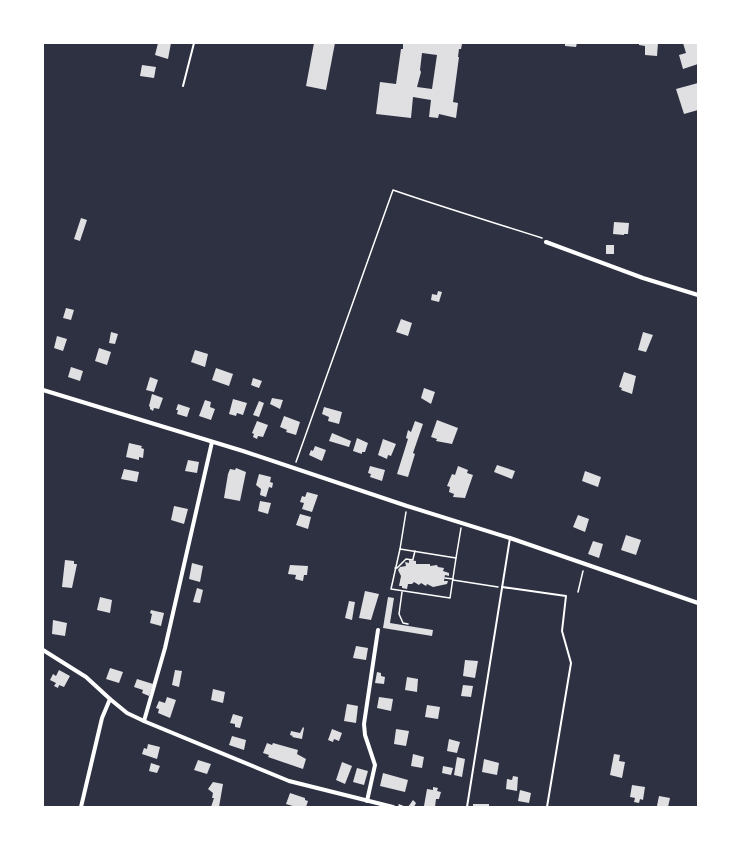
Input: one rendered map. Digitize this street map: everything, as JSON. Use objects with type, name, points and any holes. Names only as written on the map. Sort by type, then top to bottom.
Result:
[{"type":"street","points":[[546,242],[643,278],[698,295]]},
{"type":"street","points":[[43,390],[212,442],[510,538],[698,603]]},
{"type":"street","points":[[144,721],[165,648],[212,442]]},
{"type":"street","points":[[367,801],[375,765],[365,736],[364,724],[378,630]]},
{"type":"street","points":[[43,650],[86,677],[110,700],[127,712],[144,721],[289,781],[390,806]]},
{"type":"street","points":[[82,807],[102,718],[110,700]]},
{"type":"lane","points":[[183,86],[194,43]]},
{"type":"lane","points":[[467,807],[510,538]]},
{"type":"lane","points":[[502,587],[566,596],[562,631],[571,663],[547,807]]},
{"type":"path","points":[[294,468],[393,190],[446,209],[463,212],[544,239],[546,242]]},
{"type":"path","points":[[407,506],[400,549],[391,589],[450,598],[462,523]]},
{"type":"path","points":[[400,549],[456,558]]},
{"type":"path","points":[[395,568],[398,568],[406,559],[413,560],[415,551]]},
{"type":"path","points":[[578,592],[584,569]]},
{"type":"path","points":[[445,578],[493,586]]},
{"type":"path","points":[[402,591],[399,614],[403,623],[408,624]]},
{"type":"path","points":[[398,804],[404,807]]},
{"type":"building","points":[[158,43],[171,43],[168,59],[155,55]]},
{"type":"building","points":[[314,43],[335,43],[326,90],[306,86]]},
{"type":"building","points":[[403,43],[462,44],[461,49],[459,49],[453,102],[458,103],[456,118],[439,114],[438,118],[429,117],[431,100],[413,97],[411,118],[376,114],[380,82],[396,84],[401,49],[403,49]],"holes":[[[422,53],[437,55],[432,89],[417,87],[421,72]]]},
{"type":"building","points":[[565,43],[577,43],[576,47],[565,46]]},
{"type":"building","points":[[639,43],[658,43],[657,56],[645,55],[645,46],[639,45]]},
{"type":"building","points":[[683,43],[698,43],[698,64],[683,69],[679,55],[686,53]]},
{"type":"building","points":[[142,65],[156,67],[154,78],[140,76]]},
{"type":"building","points":[[698,83],[698,110],[684,114],[676,89]]},
{"type":"building","points":[[81,218],[87,220],[80,241],[74,239]]},
{"type":"building","points":[[614,222],[629,223],[628,234],[613,234]]},
{"type":"building","points":[[606,245],[614,245],[614,254],[606,254]]},
{"type":"building","points":[[438,291],[442,292],[439,302],[431,300],[432,294],[437,295]]},
{"type":"building","points":[[66,308],[74,310],[71,320],[63,318]]},
{"type":"building","points":[[401,319],[412,323],[408,336],[396,332]]},
{"type":"building","points":[[111,332],[118,334],[115,344],[109,343]]},
{"type":"building","points":[[643,332],[653,335],[646,352],[638,350]]},
{"type":"building","points":[[57,336],[67,339],[63,351],[54,348]]},
{"type":"building","points":[[99,348],[111,352],[107,365],[95,361]]},
{"type":"building","points":[[195,350],[208,354],[205,367],[191,362]]},
{"type":"building","points":[[71,367],[83,371],[80,381],[68,377]]},
{"type":"building","points":[[216,368],[233,374],[229,386],[212,380]]},
{"type":"building","points":[[624,372],[636,376],[632,394],[621,390],[622,388],[619,387]]},
{"type":"building","points":[[150,377],[158,380],[154,392],[146,390]]},
{"type":"building","points":[[253,378],[262,381],[259,388],[251,385]]},
{"type":"building","points":[[424,388],[435,392],[431,404],[421,398]]},
{"type":"building","points":[[152,394],[163,398],[159,409],[154,408],[153,411],[149,406]]},
{"type":"building","points":[[272,398],[283,400],[280,409],[270,404]]},
{"type":"building","points":[[233,399],[247,403],[243,415],[237,413],[236,416],[229,414]]},
{"type":"building","points":[[205,400],[211,402],[210,407],[215,409],[211,420],[199,416]]},
{"type":"building","points":[[259,401],[264,403],[259,417],[253,415]]},
{"type":"building","points":[[178,404],[190,408],[187,417],[177,414],[178,410],[176,410]]},
{"type":"building","points":[[324,407],[342,412],[339,424],[328,421],[329,417],[322,414]]},
{"type":"building","points":[[284,416],[300,422],[296,435],[286,432],[287,430],[280,427]]},
{"type":"building","points":[[437,420],[458,428],[452,444],[436,441],[437,439],[431,437]]},
{"type":"building","points":[[257,421],[268,425],[263,437],[258,436],[257,439],[253,437],[254,434],[252,433]]},
{"type":"building","points":[[415,421],[423,424],[413,453],[415,454],[408,477],[397,474],[408,439],[406,438],[408,430],[411,432]]},
{"type":"building","points":[[332,433],[351,441],[349,447],[329,441]]},
{"type":"building","points":[[357,438],[368,443],[365,452],[362,452],[362,454],[353,451]]},
{"type":"building","points":[[383,439],[396,444],[391,456],[388,455],[387,459],[378,455]]},
{"type":"building","points":[[129,443],[142,446],[141,448],[144,449],[143,458],[139,457],[139,460],[126,457]]},
{"type":"building","points":[[315,446],[326,450],[322,461],[309,455]]},
{"type":"building","points":[[188,460],[199,462],[197,473],[185,471]]},
{"type":"building","points":[[497,465],[515,471],[512,479],[494,472]]},
{"type":"building","points":[[370,466],[385,470],[382,481],[370,477],[371,474],[368,473]]},
{"type":"building","points":[[458,466],[468,470],[467,473],[473,475],[465,498],[453,497],[454,494],[449,492],[450,487],[447,486],[452,474],[455,475]]},
{"type":"building","points":[[236,468],[246,472],[240,501],[224,498],[230,469],[235,470]]},
{"type":"building","points":[[124,469],[139,472],[137,482],[121,479]]},
{"type":"building","points":[[585,471],[601,477],[598,487],[582,481]]},
{"type":"building","points":[[259,474],[271,477],[270,482],[273,483],[272,488],[269,487],[266,497],[260,495],[261,489],[256,485]]},
{"type":"building","points":[[307,492],[318,495],[312,512],[302,509],[304,503],[300,502],[302,496],[305,497]]},
{"type":"building","points":[[260,501],[271,503],[268,514],[258,511]]},
{"type":"building","points":[[174,506],[188,509],[184,524],[171,520]]},
{"type":"building","points":[[300,514],[311,517],[308,529],[296,525]]},
{"type":"building","points":[[578,515],[589,519],[585,532],[573,527]]},
{"type":"building","points":[[626,535],[641,540],[636,555],[621,550]]},
{"type":"building","points":[[593,541],[603,544],[599,558],[588,554]]},
{"type":"building","points":[[65,560],[74,561],[74,564],[77,564],[72,588],[62,587]]},
{"type":"building","points":[[409,560],[416,561],[416,564],[430,564],[430,566],[437,565],[438,567],[444,568],[443,571],[449,573],[449,576],[445,575],[444,581],[448,581],[447,584],[433,587],[427,584],[426,586],[421,583],[419,585],[414,582],[412,584],[408,584],[407,589],[402,588],[402,586],[399,586],[401,576],[398,570],[400,567],[406,566],[405,562],[409,563]]},
{"type":"building","points":[[192,563],[203,566],[200,582],[189,579]]},
{"type":"building","points":[[290,565],[308,566],[307,575],[304,575],[303,581],[295,579],[296,575],[288,574]]},
{"type":"building","points":[[197,588],[203,590],[200,603],[193,602]]},
{"type":"building","points":[[365,591],[379,594],[371,620],[359,618]]},
{"type":"building","points":[[100,597],[112,600],[110,613],[97,610]]},
{"type":"building","points":[[388,597],[394,598],[390,623],[433,630],[432,636],[383,628]]},
{"type":"building","points":[[349,601],[355,602],[352,620],[345,618]]},
{"type":"building","points":[[151,610],[164,613],[161,626],[150,623],[152,614],[150,613]]},
{"type":"building","points":[[53,620],[67,623],[65,636],[52,634]]},
{"type":"building","points":[[356,646],[368,648],[366,660],[353,658]]},
{"type":"building","points":[[465,660],[478,661],[475,678],[463,676]]},
{"type":"building","points":[[110,668],[123,672],[119,683],[106,679]]},
{"type":"building","points":[[59,670],[70,676],[64,687],[59,685],[58,688],[54,686],[56,683],[50,680],[53,674],[56,676]]},
{"type":"building","points":[[175,670],[182,671],[179,687],[172,685]]},
{"type":"building","points":[[377,672],[381,673],[381,676],[385,677],[384,684],[375,683]]},
{"type":"building","points":[[407,677],[418,679],[417,692],[405,690]]},
{"type":"building","points":[[137,679],[153,684],[149,696],[142,693],[143,690],[134,687]]},
{"type":"building","points":[[463,685],[473,686],[471,697],[461,696]]},
{"type":"building","points":[[213,689],[225,692],[223,703],[211,700]]},
{"type":"building","points":[[167,697],[176,700],[170,718],[158,713],[159,709],[156,708],[159,701],[165,703]]},
{"type":"building","points":[[379,697],[393,699],[391,711],[377,708]]},
{"type":"building","points":[[347,704],[358,706],[356,723],[344,721]]},
{"type":"building","points":[[427,705],[440,707],[438,719],[425,717]]},
{"type":"building","points":[[233,714],[243,717],[240,728],[235,727],[235,724],[230,723]]},
{"type":"building","points":[[303,727],[302,739],[292,737],[293,736],[290,735],[291,731],[300,733]]},
{"type":"building","points":[[332,729],[342,733],[339,741],[334,739],[333,742],[328,740]]},
{"type":"building","points":[[396,729],[409,731],[406,746],[394,744]]},
{"type":"building","points":[[232,736],[246,740],[244,750],[229,745]]},
{"type":"building","points":[[449,739],[460,742],[457,753],[447,751]]},
{"type":"building","points":[[267,743],[272,745],[273,743],[298,750],[297,754],[306,759],[303,769],[268,757],[269,755],[263,753]]},
{"type":"building","points":[[148,744],[160,747],[157,759],[142,754],[144,748],[147,749]]},
{"type":"building","points":[[413,754],[424,757],[422,768],[411,766]]},
{"type":"building","points":[[614,754],[620,755],[619,761],[625,762],[622,778],[610,775]]},
{"type":"building","points":[[457,757],[465,759],[462,777],[454,775]]},
{"type":"building","points":[[484,759],[499,763],[497,775],[482,772]]},
{"type":"building","points":[[198,760],[211,764],[207,774],[194,770]]},
{"type":"building","points":[[342,762],[352,766],[345,784],[336,780]]},
{"type":"building","points":[[151,763],[160,766],[157,773],[149,771]]},
{"type":"building","points":[[443,766],[453,768],[451,775],[442,773]]},
{"type":"building","points":[[357,768],[368,771],[364,785],[353,782]]},
{"type":"building","points":[[383,773],[408,780],[405,792],[380,786]]},
{"type":"building","points":[[513,776],[518,777],[517,791],[506,789],[507,779],[512,780]]},
{"type":"building","points":[[213,782],[223,784],[219,807],[211,807],[214,798],[212,798],[213,793],[208,789]]},
{"type":"building","points":[[632,785],[645,787],[643,800],[640,799],[639,803],[634,802],[635,798],[630,797]]},
{"type":"building","points":[[433,787],[438,788],[437,791],[441,792],[439,799],[436,799],[435,807],[424,806],[427,789],[433,790]]},
{"type":"building","points":[[520,790],[531,793],[529,803],[518,801]]},
{"type":"building","points":[[290,793],[305,798],[305,800],[308,801],[306,807],[296,807],[286,804]]},
{"type":"building","points":[[659,796],[670,798],[668,807],[657,806]]},
{"type":"building","points":[[413,800],[416,803],[414,807],[408,807]]},
{"type":"building","points":[[473,804],[489,804],[489,807],[473,807]]}]
